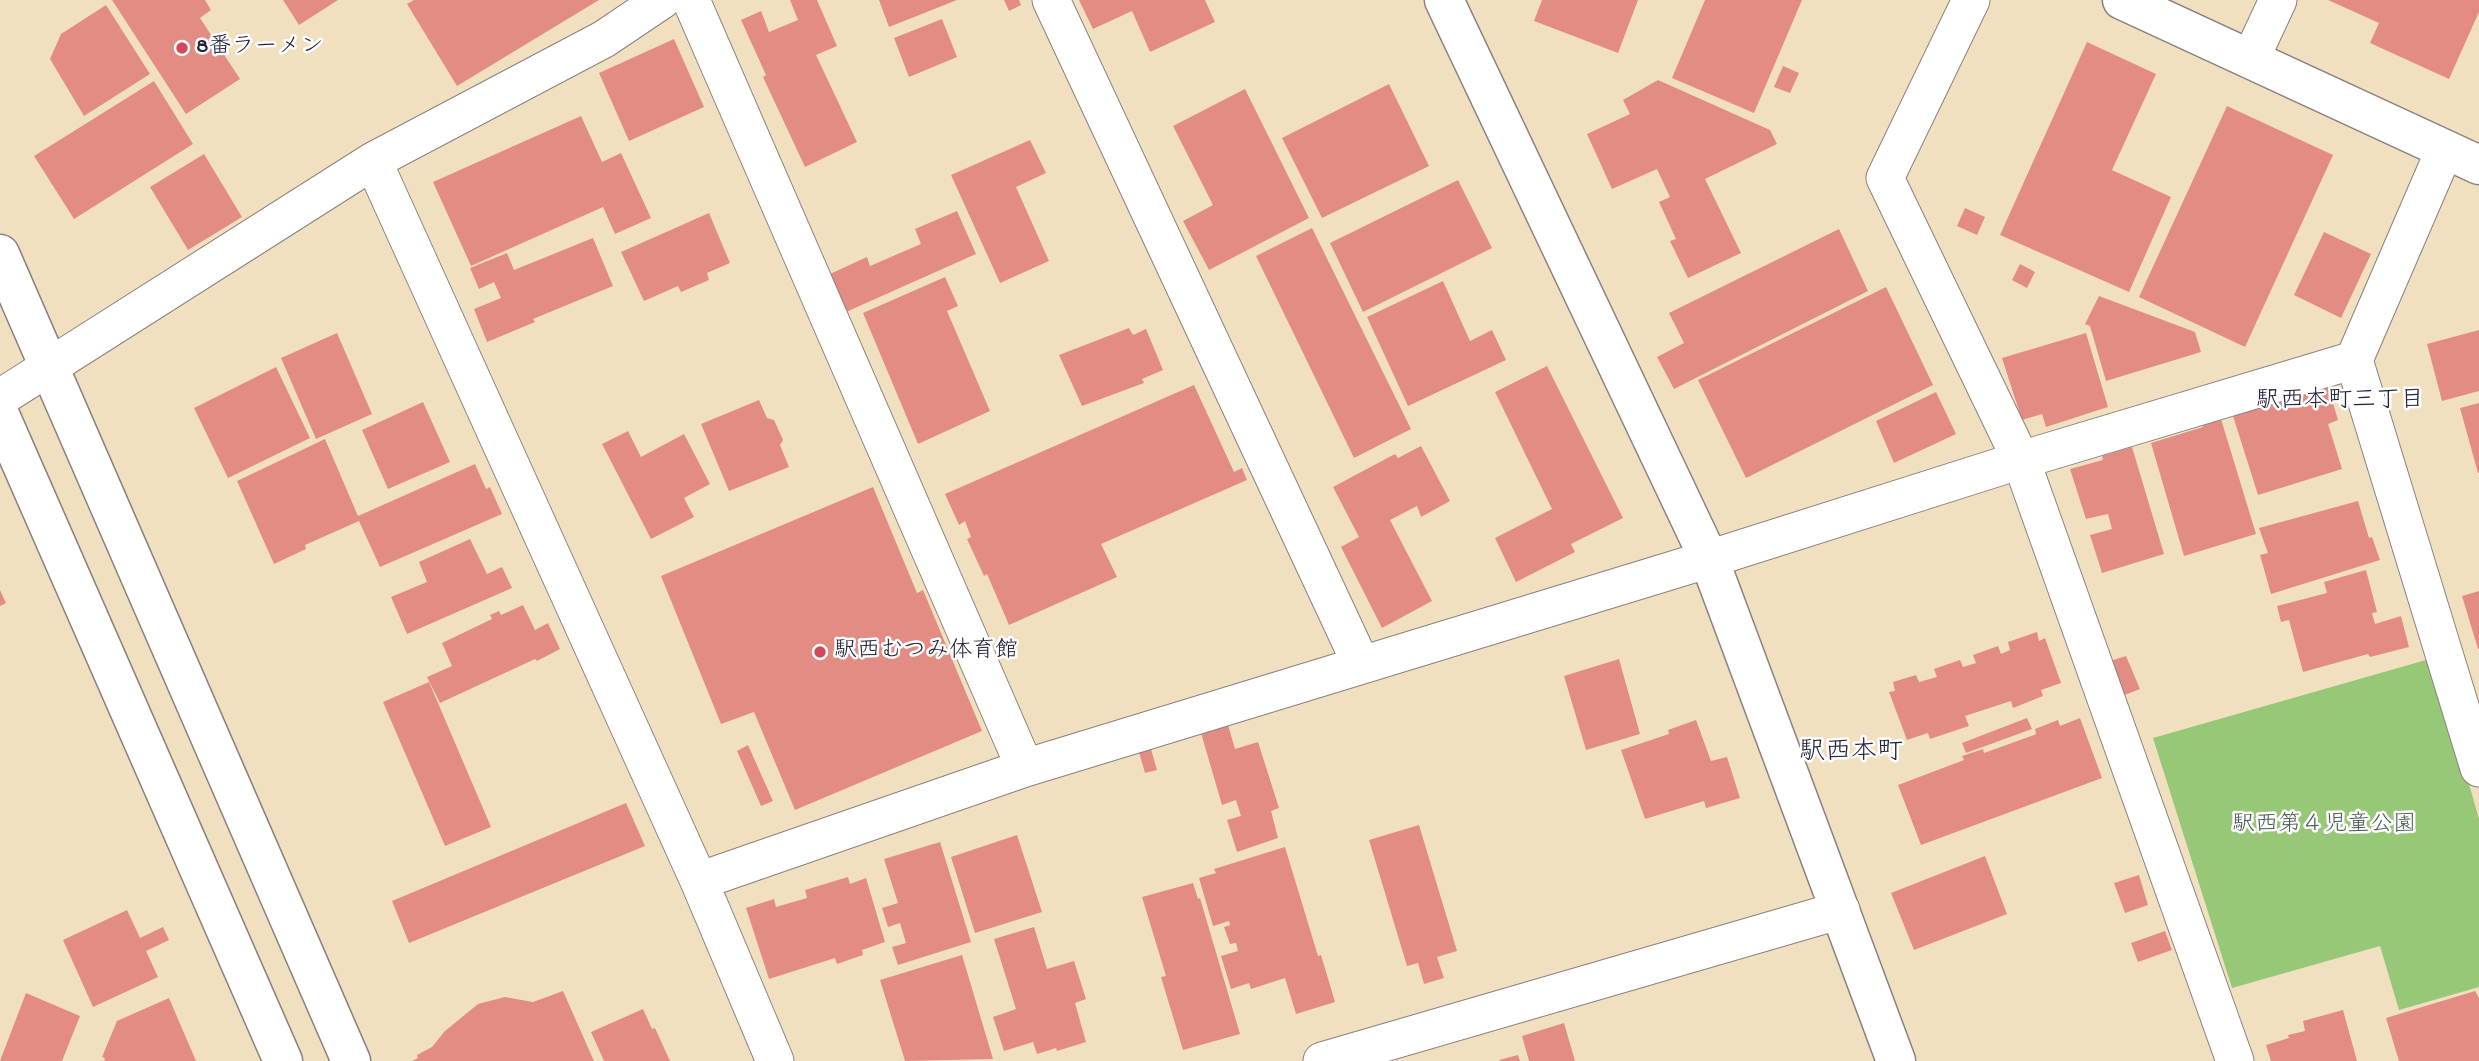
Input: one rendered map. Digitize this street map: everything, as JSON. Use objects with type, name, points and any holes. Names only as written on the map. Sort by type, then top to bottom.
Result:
[{"type":"street","points":[[0,398],[373,161],[604,39],[662,0]]},
{"type":"street","points":[[691,0],[1025,768]]},
{"type":"street","points":[[1051,0],[1361,664]]},
{"type":"street","points":[[1444,0],[1709,559],[1896,1061]]},
{"type":"street","points":[[1971,0],[1885,178],[2021,460],[2235,1061]]},
{"type":"street","points":[[2122,0],[2479,165]]},
{"type":"street","points":[[2251,58],[2278,0]]},
{"type":"street","points":[[2445,149],[2354,360],[2479,768]]},
{"type":"street","points":[[373,161],[699,881],[775,1061]]},
{"type":"street","points":[[0,254],[351,1061]]},
{"type":"street","points":[[699,881],[1025,768],[1709,559],[2021,460],[2354,360]]},
{"type":"street","points":[[0,415],[284,1061]]},
{"type":"street","points":[[1322,1061],[1840,910]]},
{"type":"green space","name":"駅西第４児童公園","points":[[2433,658],[2479,819],[2479,987],[2399,1010],[2380,946],[2232,988],[2153,738]]},
{"type":"building","name":"8番ラーメン","points":[[112,0],[205,0],[211,10],[200,18],[240,79],[186,114]]},
{"type":"building","points":[[283,0],[338,0],[299,25]]},
{"type":"building","points":[[414,0],[599,0],[457,86],[407,4]]},
{"type":"building","points":[[790,0],[817,0],[837,46],[816,55],[857,142],[805,167],[763,77],[766,75],[741,20],[761,11],[769,32],[798,20]]},
{"type":"building","points":[[879,0],[957,0],[889,27]]},
{"type":"building","points":[[1004,0],[1019,0],[1021,5],[1009,11]]},
{"type":"building","points":[[1079,0],[1205,0],[1215,22],[1150,52],[1132,11],[1093,29]]},
{"type":"building","points":[[1542,0],[1638,0],[1618,53],[1534,21]]},
{"type":"building","points":[[1705,0],[1802,0],[1754,113],[1672,78]]},
{"type":"building","points":[[2328,0],[2479,0],[2479,12],[2449,79],[2370,43],[2379,23]]},
{"type":"building","points":[[106,5],[150,74],[84,116],[50,59],[61,34]]},
{"type":"building","points":[[942,19],[957,57],[909,77],[894,38]]},
{"type":"building","points":[[674,39],[704,107],[629,141],[599,73]]},
{"type":"building","points":[[2087,42],[2156,74],[2112,170],[2171,197],[2129,292],[2000,235]]},
{"type":"building","points":[[1783,66],[1799,73],[1790,93],[1774,87]]},
{"type":"building","points":[[1658,80],[1770,130],[1777,144],[1705,179],[1741,253],[1688,278],[1670,241],[1676,239],[1659,202],[1670,197],[1657,169],[1612,189],[1587,134],[1630,114],[1623,100]]},
{"type":"building","points":[[154,81],[193,144],[74,219],[34,156]]},
{"type":"building","points":[[1389,84],[1429,166],[1322,218],[1282,138]]},
{"type":"building","points":[[1245,89],[1309,218],[1209,270],[1183,221],[1213,205],[1173,126]]},
{"type":"building","points":[[2227,106],[2333,155],[2245,347],[2139,297]]},
{"type":"building","points":[[581,116],[602,162],[621,153],[651,218],[615,234],[603,207],[471,266],[433,182]]},
{"type":"building","points":[[1030,140],[1046,173],[1016,187],[1049,261],[1000,283],[951,175]]},
{"type":"building","points":[[204,154],[242,217],[188,250],[150,187]]},
{"type":"building","points":[[1458,180],[1492,248],[1363,312],[1330,243]]},
{"type":"building","points":[[1965,208],[1985,217],[1977,235],[1957,226]]},
{"type":"building","points":[[957,211],[976,254],[846,312],[830,274],[867,257],[870,266],[921,244],[915,229]]},
{"type":"building","points":[[709,213],[730,263],[707,273],[709,280],[681,292],[678,286],[644,301],[621,252]]},
{"type":"building","points":[[1312,228],[1411,429],[1354,458],[1256,256]]},
{"type":"building","points":[[1839,229],[1868,291],[1674,389],[1657,357],[1684,343],[1669,313]]},
{"type":"building","points":[[2324,232],[2371,254],[2341,318],[2294,295]]},
{"type":"building","points":[[593,238],[613,286],[533,319],[535,322],[487,342],[474,309],[501,298],[494,282],[479,289],[470,268],[507,253],[514,270]]},
{"type":"building","points":[[2020,264],[2035,272],[2027,288],[2012,280]]},
{"type":"building","points":[[945,277],[958,306],[947,311],[990,411],[918,444],[863,313]]},
{"type":"building","points":[[1443,281],[1470,341],[1492,330],[1506,360],[1408,406],[1367,317]]},
{"type":"building","points":[[1886,287],[1933,385],[1746,478],[1698,380]]},
{"type":"building","points":[[2099,296],[2195,332],[2201,352],[2106,381],[2090,326],[2085,324]]},
{"type":"building","points":[[1129,328],[1133,335],[1146,329],[1163,370],[1142,379],[1144,383],[1082,406],[1059,355]]},
{"type":"building","points":[[2479,330],[2479,391],[2442,401],[2427,344]]},
{"type":"building","points":[[337,333],[372,414],[316,439],[281,358]]},
{"type":"building","points":[[2086,333],[2108,407],[2046,427],[2042,414],[2022,420],[2002,358]]},
{"type":"building","points":[[1547,366],[1623,518],[1571,544],[1575,552],[1516,582],[1495,538],[1552,509],[1495,392]]},
{"type":"building","points":[[276,367],[310,438],[228,478],[194,408]]},
{"type":"building","points":[[1194,385],[1234,472],[1242,468],[1247,480],[1101,544],[1117,577],[1009,625],[987,574],[984,576],[967,539],[971,537],[965,521],[959,525],[945,494]]},
{"type":"building","points":[[2328,386],[2338,420],[2328,424],[2342,469],[2258,495],[2233,416]]},
{"type":"building","points":[[1936,392],[1956,434],[1894,463],[1876,421]]},
{"type":"building","points":[[759,400],[767,418],[774,420],[783,440],[780,445],[789,467],[729,491],[701,424]]},
{"type":"building","points":[[423,402],[450,462],[388,489],[362,430]]},
{"type":"building","points":[[2479,403],[2479,473],[2478,473],[2460,408]]},
{"type":"building","points":[[2221,419],[2256,534],[2184,556],[2151,443]]},
{"type":"building","points":[[628,431],[641,457],[684,434],[710,484],[684,498],[694,517],[651,539],[602,444]]},
{"type":"building","points":[[325,439],[358,516],[475,464],[486,489],[490,487],[502,514],[380,567],[359,521],[305,545],[306,549],[274,564],[237,481]]},
{"type":"building","points":[[1421,446],[1450,501],[1421,517],[1417,506],[1390,520],[1432,601],[1382,628],[1341,547],[1359,537],[1333,487],[1395,454],[1398,458]]},
{"type":"building","points":[[2132,447],[2164,554],[2102,573],[2090,535],[2112,529],[2108,514],[2086,519],[2070,469],[2103,460],[2102,456]]},
{"type":"building","name":"駅西むつみ体育館","points":[[873,487],[917,593],[923,590],[982,731],[795,810],[754,712],[721,724],[661,576]]},
{"type":"building","points":[[2358,501],[2369,538],[2372,537],[2380,560],[2271,594],[2260,555],[2268,553],[2259,528]]},
{"type":"building","points":[[470,539],[487,574],[502,567],[512,588],[407,634],[391,597],[427,582],[419,562]]},
{"type":"building","points":[[2366,570],[2377,612],[2372,613],[2375,624],[2401,616],[2409,647],[2370,657],[2368,654],[2303,672],[2289,620],[2281,622],[2277,606],[2327,593],[2324,582]]},
{"type":"building","points":[[0,590],[6,603],[0,606]]},
{"type":"building","points":[[2479,591],[2479,649],[2478,649],[2462,596]]},
{"type":"building","points":[[523,605],[535,630],[548,623],[560,649],[440,703],[427,677],[452,666],[442,643],[492,619],[490,615],[499,611],[501,615]]},
{"type":"building","points":[[2037,632],[2039,641],[2045,638],[2061,683],[2041,690],[2043,696],[2013,708],[2011,701],[1965,716],[1969,726],[1930,739],[1928,733],[1907,740],[1889,692],[1895,691],[1893,682],[1916,675],[1919,682],[1937,677],[1934,669],[1960,660],[1963,667],[1976,663],[1973,655],[1998,646],[2001,654],[2010,650],[2008,642]]},
{"type":"building","points":[[2126,656],[2140,689],[2122,696],[2110,661]]},
{"type":"building","points":[[1619,659],[1640,734],[1586,750],[1564,676]]},
{"type":"building","points":[[429,682],[491,827],[445,846],[383,702]]},
{"type":"building","points":[[2027,718],[2032,729],[1966,753],[1962,743]]},
{"type":"building","points":[[2080,718],[2102,778],[1921,845],[1898,785],[1964,760],[1962,756],[1983,749],[1984,753],[2034,735],[2035,729],[2058,720],[2060,726]]},
{"type":"building","points":[[1696,720],[1711,761],[1727,757],[1740,798],[1706,808],[1704,801],[1645,819],[1621,750],[1669,734],[1668,730]]},
{"type":"building","points":[[1228,725],[1235,749],[1258,742],[1279,808],[1271,811],[1278,838],[1237,852],[1227,820],[1241,816],[1236,800],[1222,805],[1201,733]]},
{"type":"building","points":[[748,745],[773,801],[761,806],[737,751]]},
{"type":"building","points":[[1151,749],[1157,770],[1145,773],[1139,752]]},
{"type":"building","points":[[626,803],[645,846],[409,943],[392,901]]},
{"type":"building","points":[[1419,825],[1457,951],[1437,957],[1444,978],[1424,984],[1418,963],[1407,966],[1369,840]]},
{"type":"building","points":[[1017,835],[1042,912],[975,933],[951,857]]},
{"type":"building","points":[[940,842],[971,942],[898,965],[892,947],[906,943],[900,923],[888,927],[882,908],[898,903],[884,859]]},
{"type":"building","points":[[1285,847],[1335,1002],[1296,1014],[1285,978],[1251,989],[1249,983],[1231,989],[1221,956],[1238,951],[1236,943],[1230,944],[1224,927],[1230,925],[1229,921],[1213,926],[1199,878],[1216,873],[1214,869]]},
{"type":"building","points":[[1985,856],[2007,914],[1914,950],[1891,893]]},
{"type":"building","points":[[2139,875],[2148,905],[2125,913],[2114,883]]},
{"type":"building","points":[[848,877],[850,884],[866,878],[885,942],[862,950],[863,955],[837,964],[835,958],[769,979],[746,908],[774,899],[776,907],[807,898],[805,890]]},
{"type":"building","points":[[1193,883],[1198,899],[1200,898],[1240,1034],[1183,1050],[1161,977],[1166,976],[1142,897]]},
{"type":"building","points":[[127,910],[140,938],[163,927],[169,940],[146,951],[158,977],[93,1007],[63,940]]},
{"type":"building","points":[[1034,927],[1047,969],[1074,961],[1086,999],[1075,1003],[1086,1042],[1037,1054],[1033,1042],[1004,1051],[993,1017],[1016,1009],[994,939]]},
{"type":"building","points":[[2165,931],[2172,950],[2138,962],[2131,943]]},
{"type":"building","points":[[962,955],[993,1059],[905,1061],[880,980]]},
{"type":"building","points":[[563,991],[594,1061],[412,1061],[432,1047],[445,1031],[478,1004],[505,997],[533,1002]]},
{"type":"building","points":[[2475,991],[2479,998],[2479,1061],[2399,1061],[2386,1018]]},
{"type":"building","points":[[26,993],[80,1016],[62,1061],[0,1061]]},
{"type":"building","points":[[169,998],[196,1061],[104,1061],[105,1058],[102,1057],[117,1021]]},
{"type":"building","points":[[643,1009],[670,1061],[604,1061],[591,1032]]},
{"type":"building","points":[[2343,1010],[2357,1061],[2271,1061],[2266,1045],[2305,1031],[2303,1021]]},
{"type":"building","points":[[1564,1023],[1575,1061],[1529,1061],[1522,1036]]},
{"type":"building","points":[[1518,1055],[1520,1061],[1499,1060]]},
{"type":"place","name":"8番ラーメン","points":[[182,48]]},
{"type":"place","name":"駅西むつみ体育館","points":[[820,652]]},
{"type":"district","name":"駅西本町三丁目","points":[[2340,402]]},
{"type":"district","name":"駅西本町","points":[[1851,754]]}]
